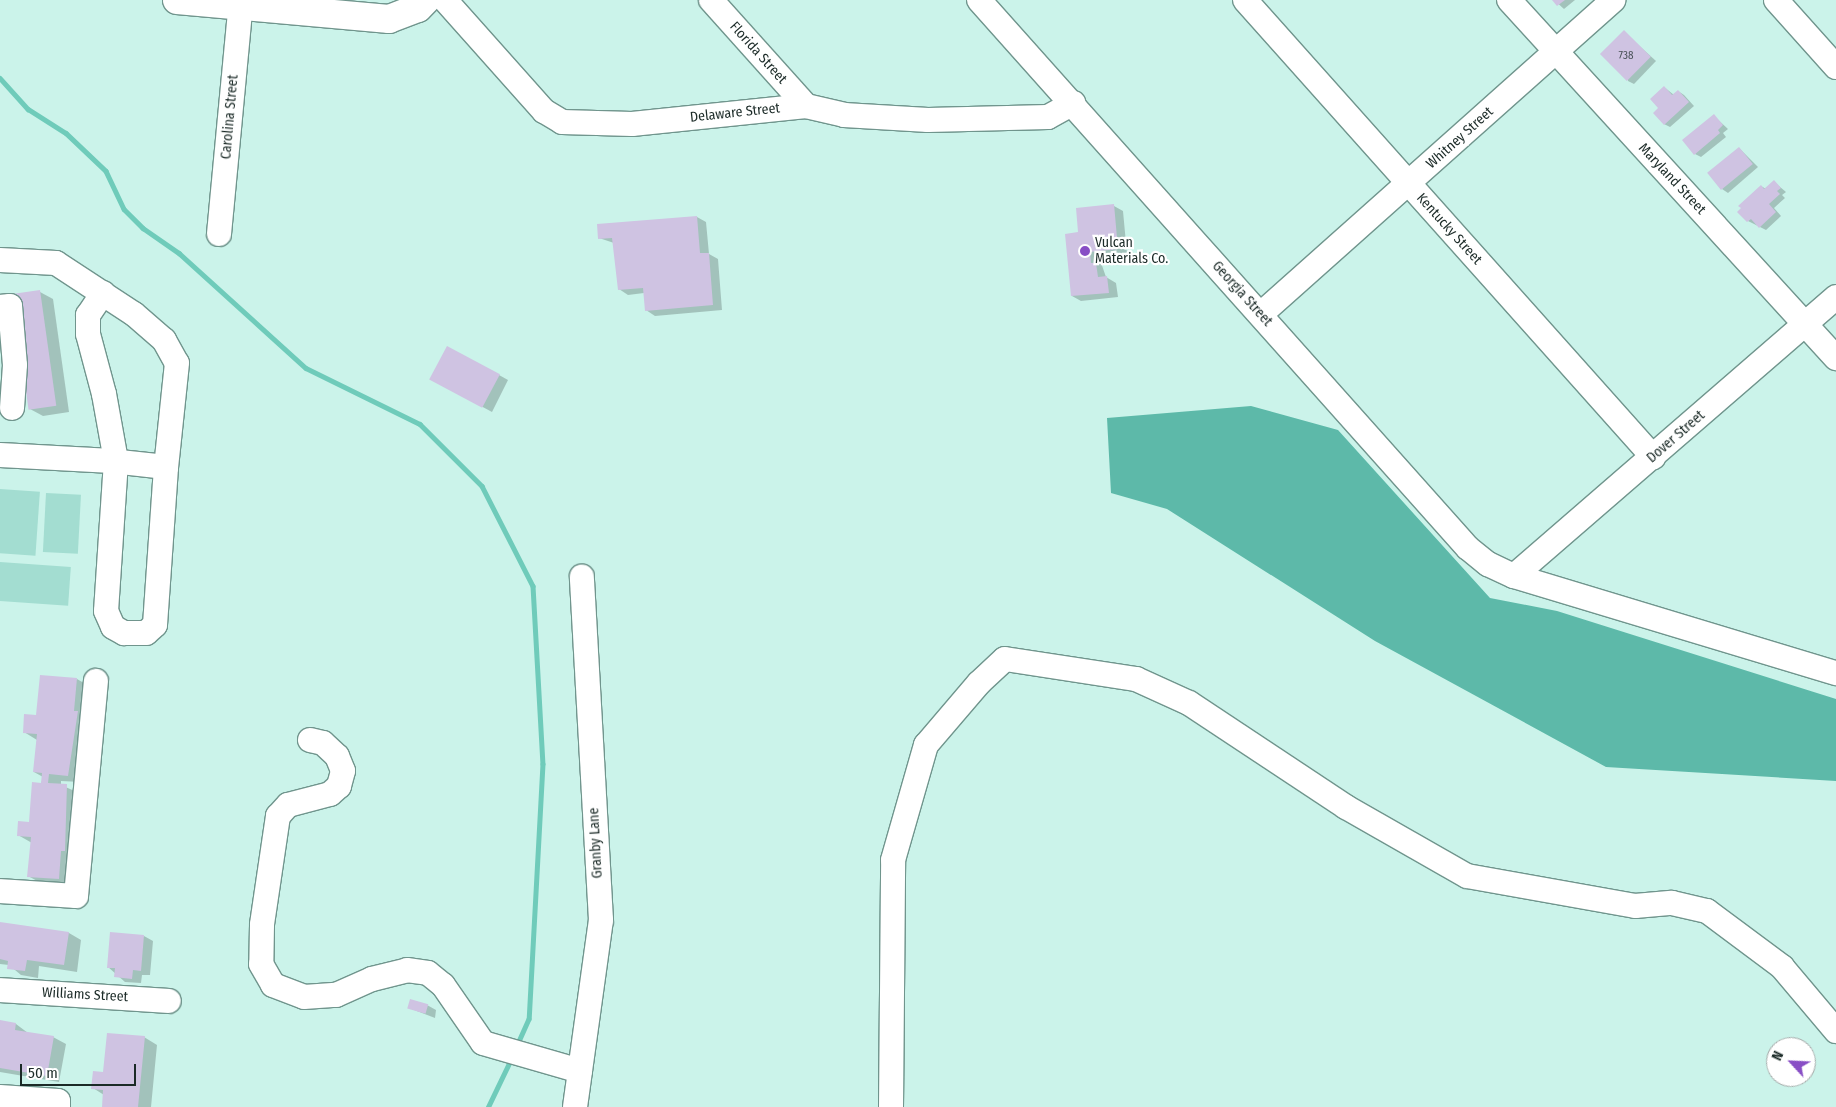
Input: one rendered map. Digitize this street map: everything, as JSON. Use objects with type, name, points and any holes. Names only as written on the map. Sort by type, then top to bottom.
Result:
[{"type":"main road","points":[[177,0],[240,3],[389,19],[418,8],[426,0]]},
{"type":"street","name":"Delaware Street","points":[[445,0],[544,111],[562,122],[632,124],[806,106],[844,115],[928,120],[1048,117],[1073,103]]},
{"type":"street","name":"Florida Street","points":[[710,0],[806,106]]},
{"type":"street","name":"Georgia Street","points":[[979,0],[1073,103],[1468,548],[1488,564],[1514,576],[1836,673]]},
{"type":"street","name":"Kentucky Street","points":[[1245,0],[1653,457]]},
{"type":"street","name":"Maryland Street","points":[[1509,0],[1554,52],[1836,358]]},
{"type":"street","name":"Whitney Street","points":[[1261,314],[1410,184],[1613,0]]},
{"type":"street","points":[[1776,0],[1836,67]]},
{"type":"street","name":"Carolina Street","points":[[220,234],[240,3]]},
{"type":"street","points":[[0,260],[56,263],[103,293],[134,314],[164,340],[177,364],[166,468],[155,625],[146,633],[124,633],[113,627],[106,611],[116,461],[104,394],[88,334],[88,315],[103,293]]},
{"type":"street","name":"Dover Street","points":[[1514,576],[1836,297]]},
{"type":"street","points":[[0,307],[10,306],[15,365],[12,408]]},
{"type":"street","points":[[0,455],[116,461],[166,468]]},
{"type":"street","name":"Granby Lane","points":[[575,1107],[572,1069],[600,920],[582,577]]},
{"type":"street","points":[[891,1107],[892,860],[926,745],[979,683],[1005,659],[1136,679],[1171,695],[1197,709],[1346,807],[1467,876],[1636,906],[1672,903],[1707,911],[1782,967],[1836,1031]]},
{"type":"street","points":[[0,891],[76,896],[96,680]]},
{"type":"street","points":[[310,740],[323,743],[337,756],[343,771],[339,786],[330,794],[288,805],[278,816],[262,925],[261,964],[273,985],[304,997],[336,995],[372,979],[407,970],[428,973],[443,985],[483,1043],[572,1069]]},
{"type":"street","name":"Williams Street","points":[[0,990],[169,1001]]},
{"type":"street","points":[[0,1097],[58,1101],[58,1107]]},
{"type":"green space","points":[[1251,406],[1338,430],[1490,598],[1557,611],[1836,699],[1836,781],[1606,767],[1375,641],[1167,509],[1111,493],[1107,418]]},
{"type":"green space","points":[[0,489],[40,492],[35,556],[0,553]]},
{"type":"green space","points":[[46,493],[81,495],[78,554],[43,552]]},
{"type":"green space","points":[[0,562],[71,567],[68,606],[0,601]]},
{"type":"building","points":[[1552,0],[1565,0],[1557,6]]},
{"type":"building","points":[[1624,30],[1651,57],[1627,81],[1600,54]]},
{"type":"building","points":[[1664,86],[1672,95],[1678,90],[1689,102],[1664,125],[1653,113],[1658,108],[1650,99]]},
{"type":"building","points":[[1714,114],[1723,125],[1718,130],[1720,133],[1694,155],[1682,140]]},
{"type":"building","points":[[1739,147],[1753,164],[1721,190],[1707,173]]},
{"type":"building","points":[[1774,180],[1781,188],[1777,191],[1780,194],[1769,204],[1776,212],[1759,228],[1751,219],[1747,222],[1737,212],[1741,208],[1738,206],[1761,185],[1764,189]]},
{"type":"building","name":"Vulcan Materials Co.","points":[[1114,204],[1118,249],[1090,252],[1091,263],[1096,263],[1098,277],[1107,276],[1109,293],[1071,296],[1065,234],[1078,232],[1076,208]]},
{"type":"building","points":[[697,216],[700,253],[709,253],[713,305],[645,311],[643,288],[618,290],[612,238],[598,239],[597,224]]},
{"type":"building","points":[[40,290],[56,406],[29,410],[12,294]]},
{"type":"building","points":[[447,346],[500,374],[482,408],[429,380]]},
{"type":"building","points":[[40,675],[77,678],[74,711],[78,711],[68,776],[49,774],[48,783],[67,784],[65,851],[61,851],[59,879],[27,877],[31,837],[17,836],[18,821],[29,822],[32,782],[41,783],[42,773],[33,772],[37,734],[23,733],[24,714],[36,715]]},
{"type":"building","points":[[0,922],[69,932],[64,965],[27,960],[25,971],[7,969],[8,961],[0,959]]},
{"type":"building","points":[[110,932],[144,935],[141,971],[133,970],[132,979],[114,977],[115,968],[107,968]]},
{"type":"building","points":[[410,999],[428,1004],[426,1014],[407,1009]]},
{"type":"building","points":[[0,1020],[16,1023],[15,1030],[54,1036],[47,1076],[0,1068]]},
{"type":"building","points":[[107,1033],[145,1036],[138,1107],[102,1107],[103,1090],[91,1089],[93,1071],[103,1072]]},
{"type":"waterway","points":[[0,78],[28,109],[66,133],[106,171],[124,209],[143,228],[179,253],[306,368],[420,424],[482,486],[533,586],[543,764],[529,1019],[517,1046]]},
{"type":"waterway","points":[[488,1107],[512,1057]]},
{"type":"place","name":"Vulcan Materials Co.","points":[[1085,251]]}]
